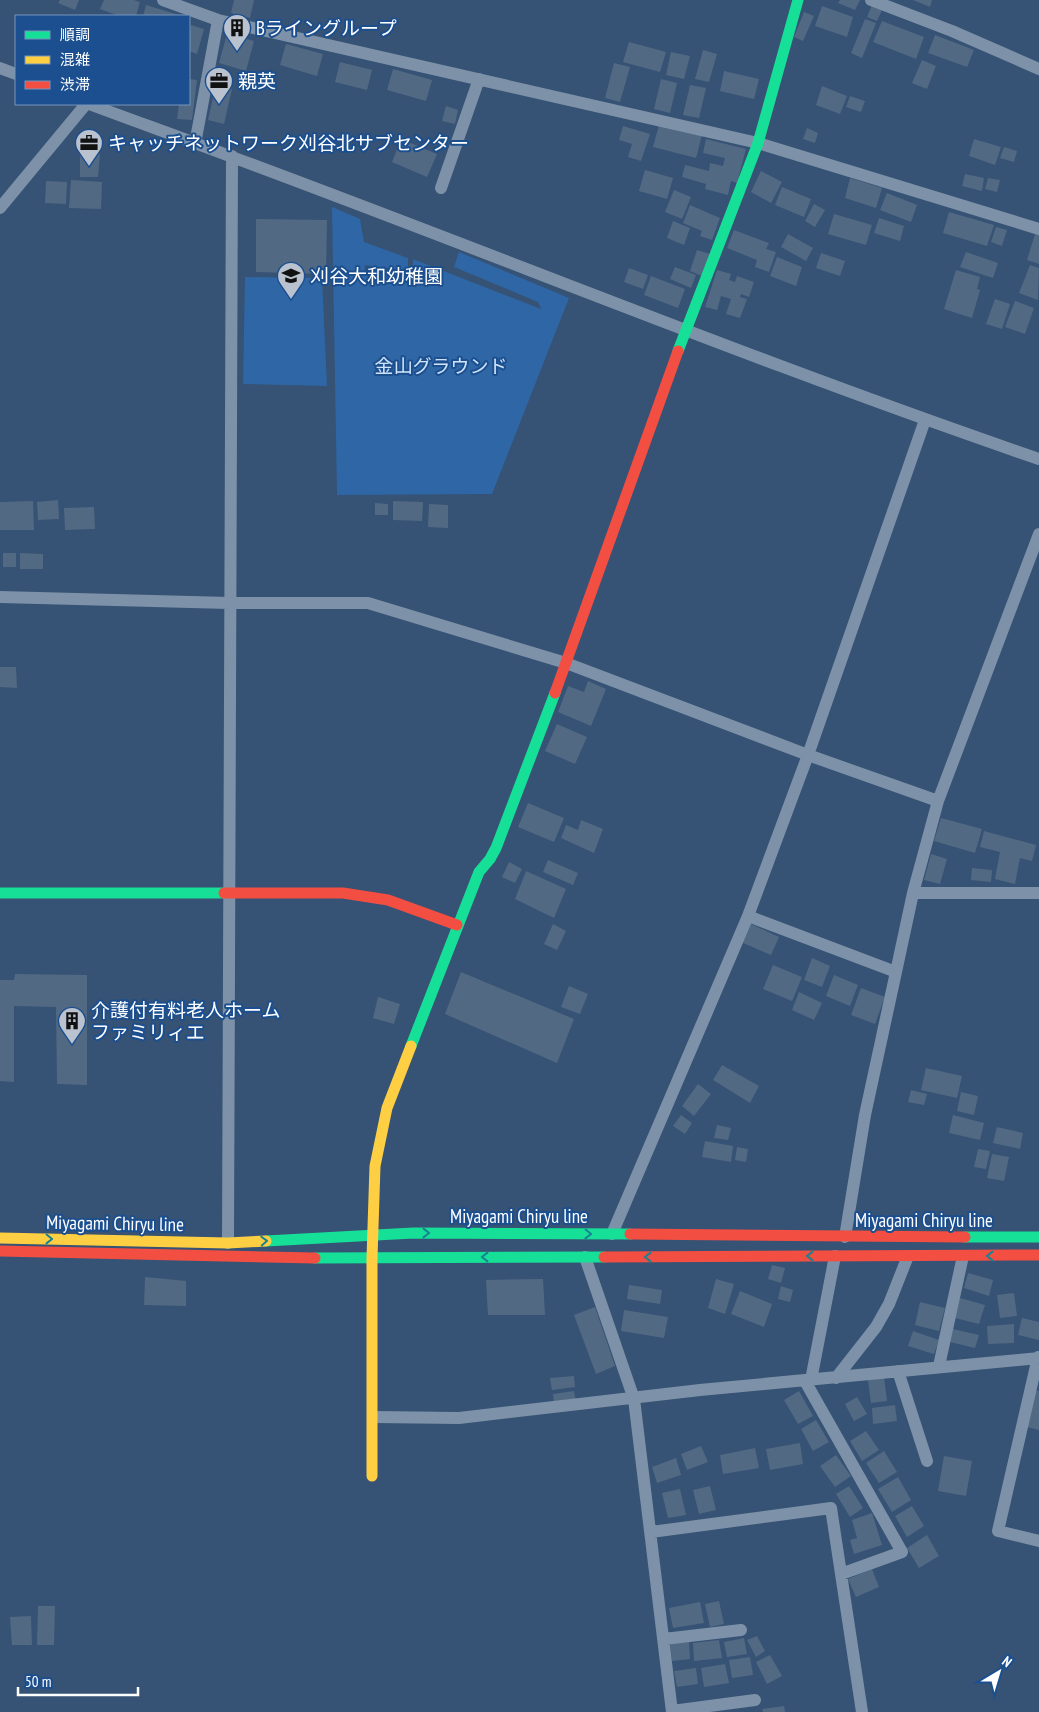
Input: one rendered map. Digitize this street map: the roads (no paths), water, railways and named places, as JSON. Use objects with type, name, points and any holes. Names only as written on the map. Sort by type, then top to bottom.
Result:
[{"type":"main road","points":[[372,1476],[372,1258],[375,1166],[387,1108],[479,872],[496,848],[566,663],[685,331],[758,143],[798,0]]},
{"type":"main road","points":[[0,893],[343,893],[388,900],[457,925]]},
{"type":"main road","name":"Miyagami Chiryu line","points":[[0,1238],[228,1243],[374,1236],[412,1232],[844,1237],[1039,1237]]},
{"type":"main road","name":"Miyagami Chiryu line","points":[[0,1251],[317,1258],[1039,1255]]},
{"type":"street","points":[[163,0],[218,20],[758,143],[1039,229]]},
{"type":"street","points":[[871,0],[952,30],[1039,69]]},
{"type":"street","points":[[196,144],[218,20]]},
{"type":"street","points":[[0,68],[15,74]]},
{"type":"street","points":[[441,188],[479,79]]},
{"type":"street","points":[[0,208],[86,105]]},
{"type":"street","points":[[90,105],[232,156],[685,331],[925,420],[1039,459]]},
{"type":"street","points":[[228,1243],[232,156]]},
{"type":"street","points":[[612,1234],[748,916],[808,756],[925,420]]},
{"type":"street","points":[[844,1237],[865,1115],[913,893],[938,801],[1039,534]]},
{"type":"street","points":[[0,597],[230,603],[368,603],[566,663],[808,756],[938,801]]},
{"type":"street","points":[[913,893],[1039,893]]},
{"type":"street","points":[[748,916],[896,972]]},
{"type":"street","points":[[835,1256],[808,1380],[902,1552],[841,1574]]},
{"type":"street","points":[[836,1378],[876,1327],[889,1304],[908,1256]]},
{"type":"street","points":[[939,1366],[963,1256]]},
{"type":"street","points":[[586,1257],[634,1398],[672,1712],[755,1700]]},
{"type":"street","points":[[373,1416],[459,1418],[700,1390],[1039,1358],[998,1531],[1039,1541]]},
{"type":"street","points":[[898,1371],[927,1461]]},
{"type":"street","points":[[651,1532],[831,1508],[862,1712]]},
{"type":"street","points":[[664,1640],[741,1630]]},
{"type":"place","name":"Bライングループ","points":[[237,52]]},
{"type":"place","name":"親英","points":[[219,105]]},
{"type":"place","name":"キャッチネットワーク刈谷北サブセンター","points":[[89,167]]},
{"type":"place","name":"刈谷大和幼稚園","points":[[291,300]]},
{"type":"place","name":"介護付有料老人ホーム ファミリィエ","points":[[72,1045]]},
{"type":"park label","name":"金山グラウンド","points":[[441,366]]}]
